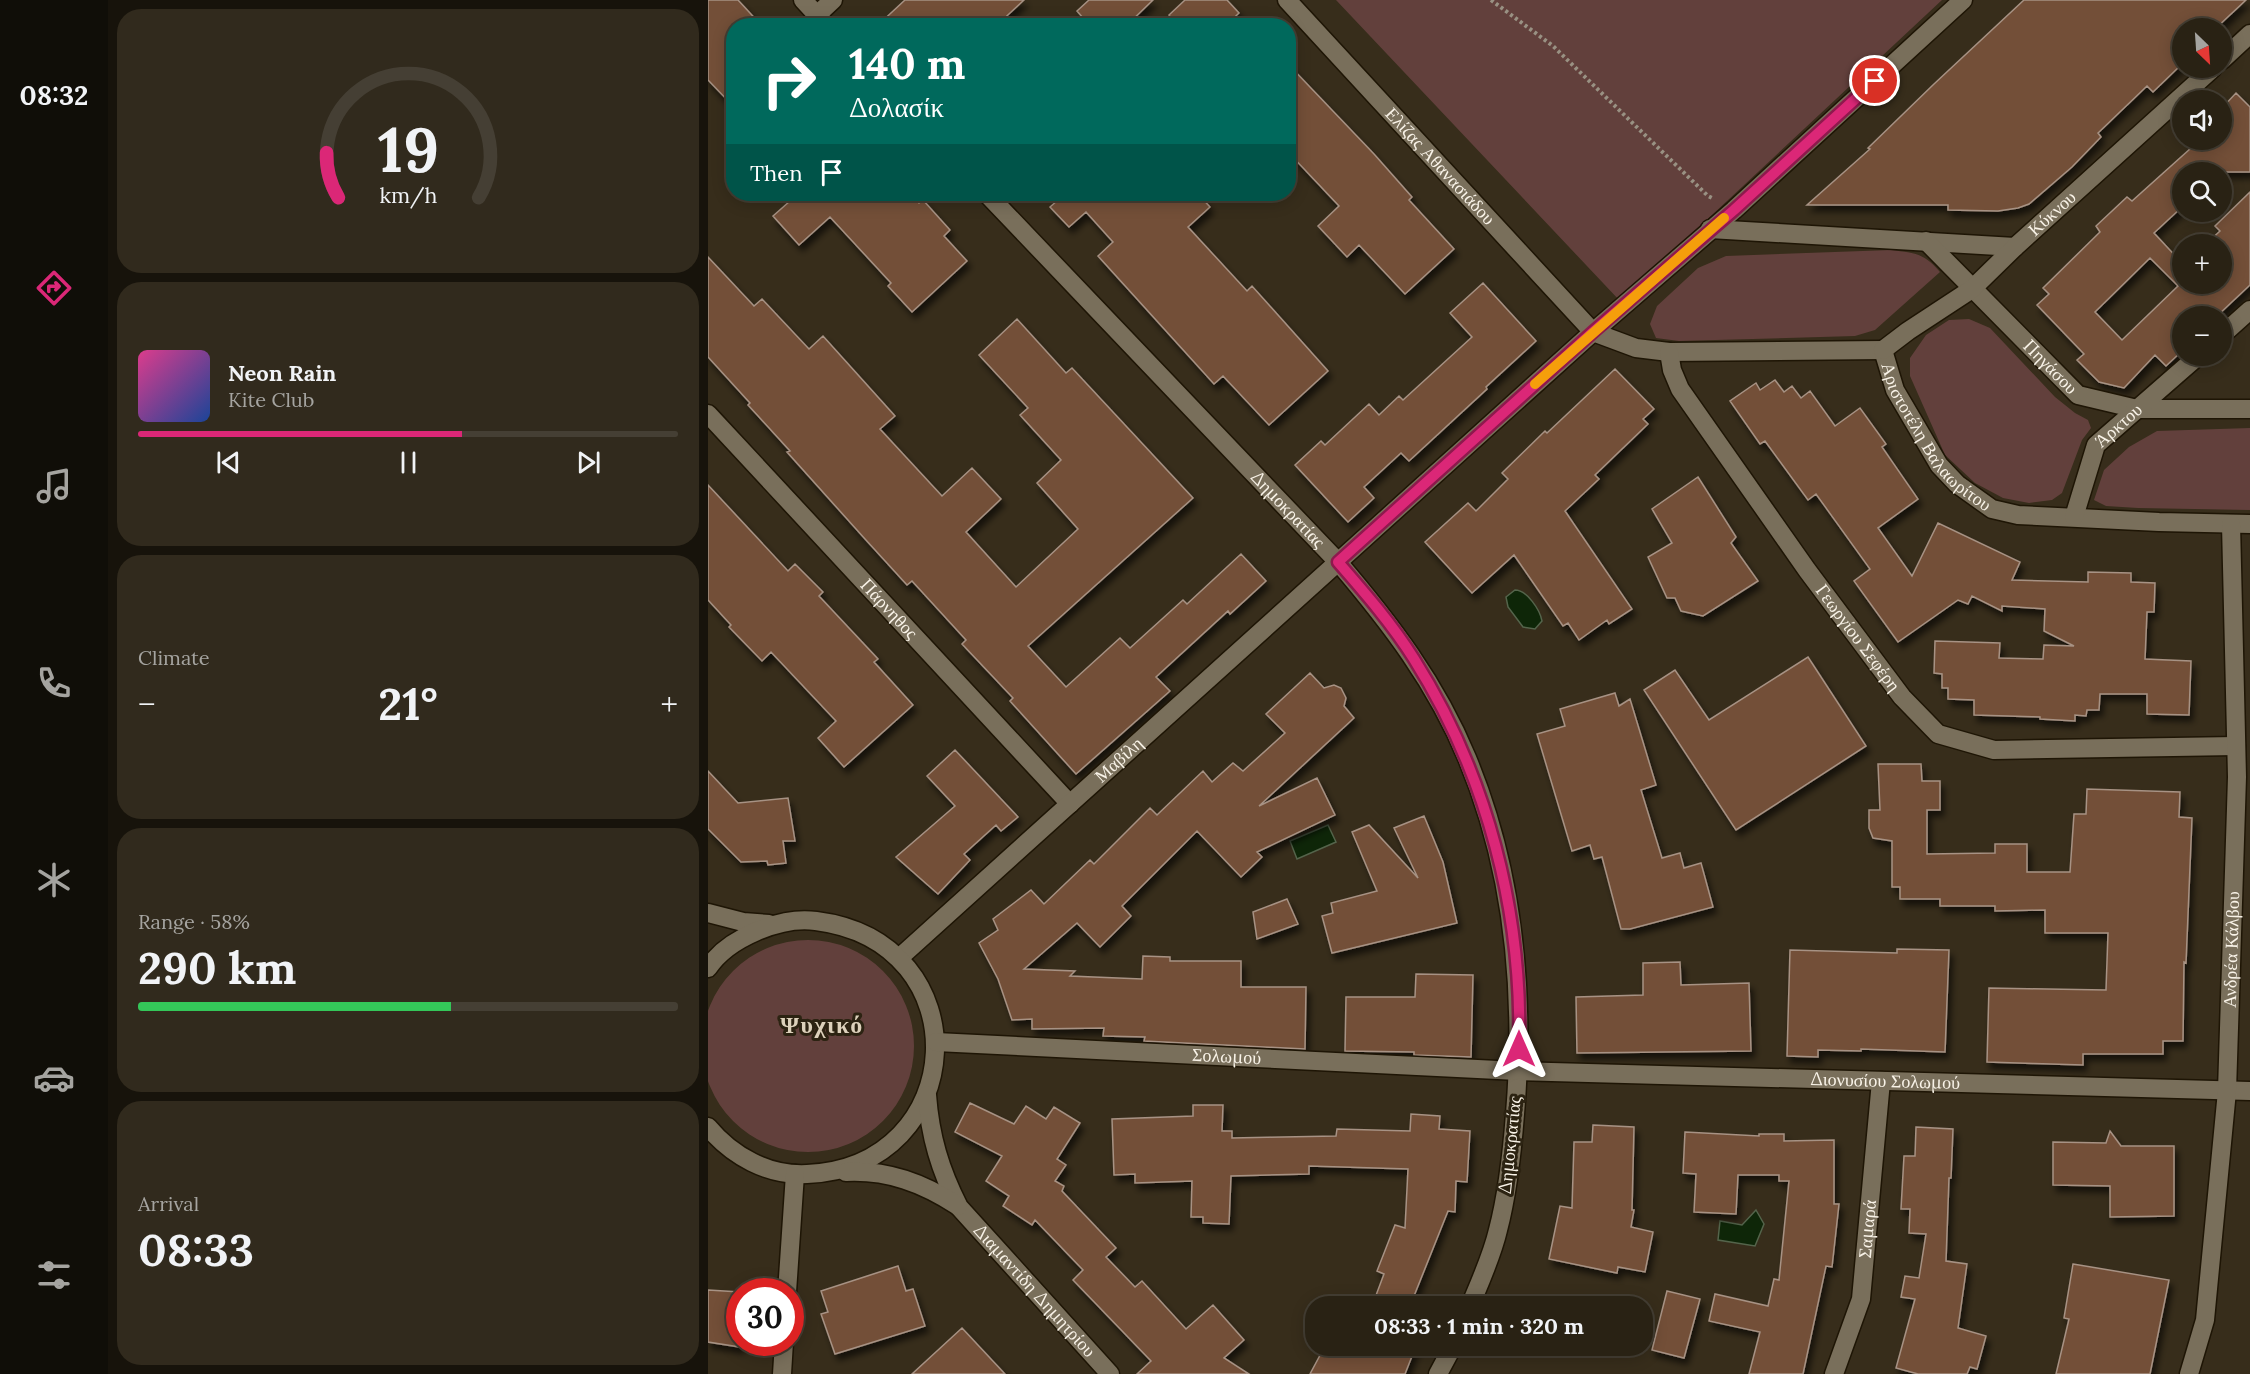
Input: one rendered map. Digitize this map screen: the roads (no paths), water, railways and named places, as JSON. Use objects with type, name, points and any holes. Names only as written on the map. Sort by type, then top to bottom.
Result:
[{"type":"street","points":[[803,0],[820,18]]},
{"type":"street","points":[[823,18],[833,0]]},
{"type":"street","name":"Ελίζας Αθανασιάδου","points":[[1287,0],[1593,332]]},
{"type":"street","name":"Μαβίλη","points":[[899,958],[1593,332],[1734,210],[1964,0]]},
{"type":"street","points":[[2232,51],[2250,34]]},
{"type":"street","name":"Κύκνου","points":[[1883,350],[1972,289],[2015,247],[2202,78]]},
{"type":"street","name":"Δημοκρατίας","points":[[994,201],[1338,562],[1383,615],[1413,657],[1467,757],[1484,807],[1502,873],[1511,923],[1519,1018],[1518,1071],[1510,1175],[1498,1232],[1474,1296]]},
{"type":"street","points":[[1710,229],[2015,247]]},
{"type":"street","name":"Πηγάσου","points":[[1926,241],[2078,395],[2138,409],[2250,409]]},
{"type":"street","points":[[2232,326],[2250,310]]},
{"type":"street","points":[[1593,332],[1636,348],[1670,352]]},
{"type":"street","name":"Αριστοτέλη Βαλαωρίτου","points":[[1670,352],[1883,350],[1895,390],[1939,465],[1958,484],[1992,509],[2018,515],[2250,524]]},
{"type":"street","name":"Γεωργίου Σεφέρη","points":[[1670,352],[1671,370],[1680,389],[1807,570],[1902,697],[1938,734],[1994,750],[2236,746]]},
{"type":"street","name":"Άρκτου","points":[[2074,517],[2096,445],[2187,366]]},
{"type":"street","name":"Πάρνηθος","points":[[708,414],[1070,804]]},
{"type":"street","name":"Ανδρέα Κάλβου","points":[[2189,1374],[2205,1320],[2227,1091],[2243,773],[2236,746],[2243,714],[2231,524]]},
{"type":"street","points":[[708,913],[743,922],[774,924],[807,920],[841,924],[873,937],[899,958],[918,982],[930,1009],[936,1042],[934,1070],[927,1093],[909,1123],[898,1137],[878,1154],[855,1166],[829,1173],[795,1174],[767,1169],[740,1156],[717,1138],[708,1126]]},
{"type":"street","points":[[708,968],[739,939],[774,924]]},
{"type":"street","name":"Σολωμού","points":[[936,1042],[1518,1071]]},
{"type":"street","name":"Διονυσίου Σολωμού","points":[[1518,1071],[2250,1091]]},
{"type":"street","name":"Σαμαρά","points":[[1834,1374],[1861,1299],[1881,1081]]},
{"type":"street","name":"Διαμαντίδη Δημητρίου","points":[[927,1093],[929,1122],[935,1150],[945,1179],[959,1207]]},
{"type":"street","name":"Διαμαντίδη Δημητρίου","points":[[829,1173],[867,1171],[904,1178],[933,1190],[959,1207],[1110,1374]]},
{"type":"street","points":[[789,1278],[795,1174]]},
{"type":"street","points":[[782,1374],[783,1356]]},
{"type":"street","points":[[1438,1374],[1448,1356]]},
{"type":"district","name":"Ψυχικό","points":[[822,1025]]}]
